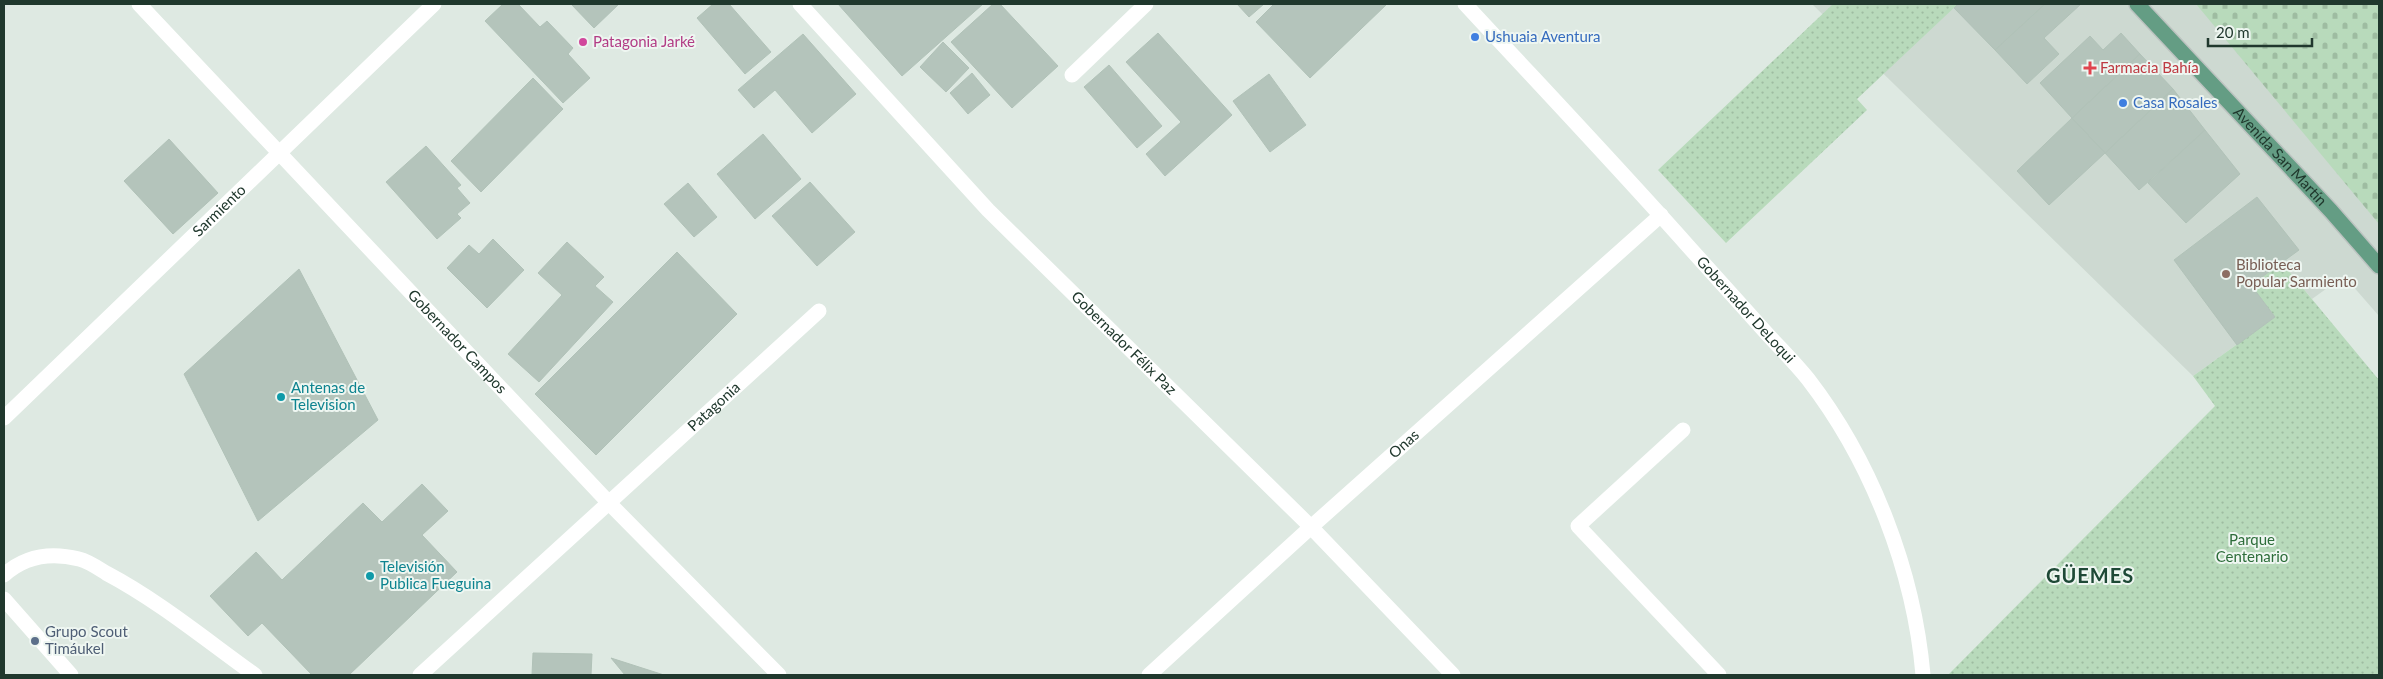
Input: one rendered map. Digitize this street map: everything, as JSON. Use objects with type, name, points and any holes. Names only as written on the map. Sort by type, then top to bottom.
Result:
[{"type":"main road","name":"Avenida San Martín","points":[[2137,4],[2331,211],[2379,266]]},
{"type":"street","name":"Gobernador Campos","points":[[139,4],[610,504],[779,675]]},
{"type":"street","name":"Sarmiento","points":[[4,418],[280,155],[434,4]]},
{"type":"street","name":"Gobernador Félix Paz","points":[[800,4],[988,210],[1310,527],[1453,675]]},
{"type":"street","points":[[1072,75],[1146,4]]},
{"type":"street","name":"Gobernador DeLoqui","points":[[1465,4],[1661,215],[1808,379],[1837,422],[1863,468],[1887,524],[1902,567],[1915,625],[1922,675]]},
{"type":"street","name":"Onas","points":[[1149,675],[1310,527],[1661,215]]},
{"type":"street","name":"Patagonia","points":[[420,675],[610,504],[819,311]]},
{"type":"street","points":[[1683,430],[1578,526],[1719,675]]},
{"type":"street","points":[[4,575],[15,564],[33,558],[56,555],[81,559],[130,585],[255,675]]},
{"type":"street","points":[[4,599],[71,675]]},
{"type":"shaded area","points":[[1812,4],[2379,4],[2379,316],[2344,276],[2312,299],[2282,263],[2275,317],[2193,376]]},
{"type":"green space","points":[[1833,4],[1958,4],[1857,99],[1867,110],[1726,243],[1658,170]]},
{"type":"green space","points":[[2196,4],[2379,4],[2379,224]]},
{"type":"green space","name":"Parque Centenario","points":[[2282,263],[2379,380],[2379,675],[1948,675],[2215,406],[2193,376],[2275,317],[2251,285]]},
{"type":"building","points":[[503,4],[518,4],[540,27],[547,21],[573,48],[568,54],[590,78],[563,103],[485,21]]},
{"type":"building","points":[[571,4],[619,4],[594,28]]},
{"type":"building","points":[[713,4],[729,4],[771,52],[745,74],[697,18]]},
{"type":"building","points":[[838,4],[983,4],[902,76]]},
{"type":"building","points":[[993,4],[1000,4],[1058,66],[1012,108],[951,42]]},
{"type":"building","points":[[1237,4],[1264,4],[1249,17]]},
{"type":"building","points":[[1274,4],[1387,4],[1310,78],[1256,22]]},
{"type":"building","points":[[1958,4],[2045,4],[1995,50],[1954,8]]},
{"type":"building","points":[[2045,4],[2081,4],[2044,38],[2059,54],[2027,84],[1995,50]]},
{"type":"building","points":[[1158,33],[1232,115],[1165,176],[1146,154],[1181,122],[1126,62]]},
{"type":"building","name":"Farmacia Bahía","points":[[2121,33],[2140,54],[2072,118],[2040,83],[2090,36],[2103,50]]},
{"type":"building","points":[[803,34],[856,94],[812,133],[775,90],[754,108],[738,90]]},
{"type":"building","points":[[943,42],[969,68],[946,92],[920,67]]},
{"type":"building","name":"Casa Rosales","points":[[2140,54],[2173,89],[2105,153],[2072,118]]},
{"type":"building","points":[[1109,65],[1162,126],[1137,148],[1084,87]]},
{"type":"building","points":[[972,73],[990,95],[968,114],[950,93]]},
{"type":"building","points":[[1269,74],[1306,125],[1270,152],[1233,101]]},
{"type":"building","points":[[533,78],[563,109],[481,192],[451,161]]},
{"type":"building","points":[[2173,89],[2205,130],[2139,190],[2105,153]]},
{"type":"building","points":[[2072,118],[2105,153],[2049,205],[2017,171]]},
{"type":"building","points":[[2205,130],[2240,174],[2186,223],[2148,183]]},
{"type":"building","points":[[763,134],[801,179],[755,219],[717,174]]},
{"type":"building","points":[[169,139],[218,193],[173,234],[124,181]]},
{"type":"building","points":[[426,146],[461,185],[457,188],[470,203],[457,214],[461,218],[437,239],[386,182]]},
{"type":"building","points":[[810,182],[855,232],[817,266],[772,216]]},
{"type":"building","points":[[688,183],[717,217],[694,237],[664,204]]},
{"type":"building","name":"Biblioteca Popular Sarmiento","points":[[2257,197],[2299,250],[2251,285],[2275,317],[2237,345],[2174,260]]},
{"type":"building","points":[[493,239],[524,270],[487,308],[447,268],[469,245],[479,254]]},
{"type":"building","points":[[567,242],[604,277],[595,286],[613,302],[539,382],[508,354],[562,295],[538,273]]},
{"type":"building","points":[[677,252],[737,314],[596,455],[535,394]]},
{"type":"building","name":"Antenas de Television","points":[[299,269],[378,420],[258,521],[184,374]]},
{"type":"building","name":"Televisión Publica Fueguina","points":[[422,484],[448,511],[422,535],[457,572],[349,675],[312,675],[262,623],[248,636],[210,596],[256,552],[282,580],[363,503],[382,522]]},
{"type":"building","points":[[533,653],[592,654],[591,675],[532,675]]},
{"type":"building","points":[[611,658],[664,675],[625,675]]},
{"type":"place","name":"Ushuaia Aventura","points":[[1475,37]]},
{"type":"place","name":"Patagonia Jarké","points":[[583,42]]},
{"type":"place","name":"Farmacia Bahía","points":[[2090,68]]},
{"type":"place","name":"Casa Rosales","points":[[2123,103]]},
{"type":"place","name":"Biblioteca Popular Sarmiento","points":[[2226,274]]},
{"type":"place","name":"Antenas de Television","points":[[281,397]]},
{"type":"place","name":"Televisión Publica Fueguina","points":[[370,576]]},
{"type":"place","name":"Grupo Scout Timáukel","points":[[35,641]]},
{"type":"district","name":"GÜEMES","points":[[2090,576]]}]
